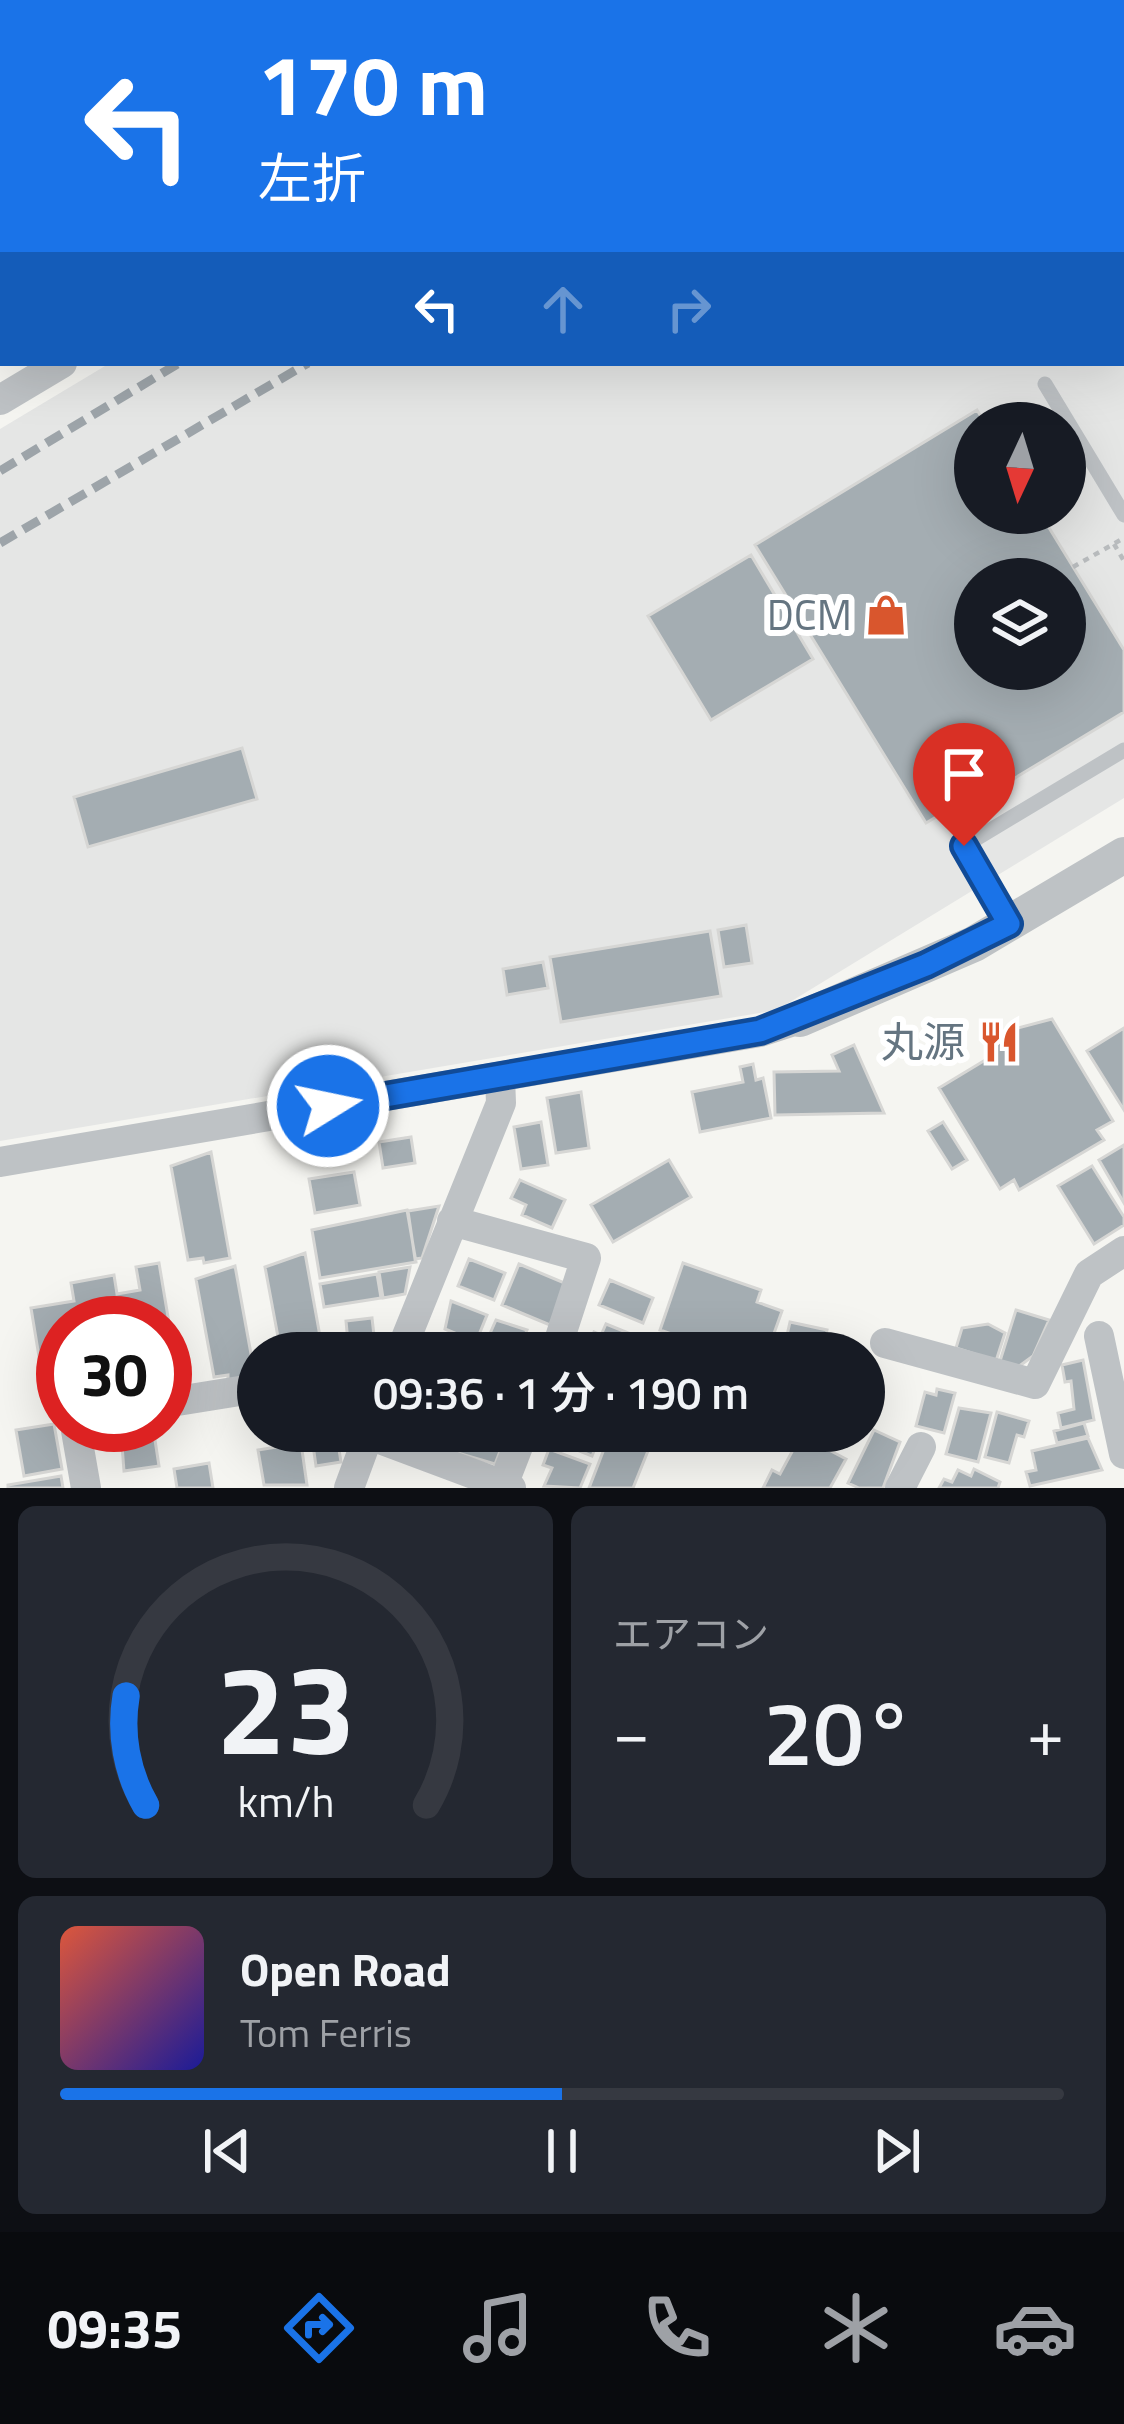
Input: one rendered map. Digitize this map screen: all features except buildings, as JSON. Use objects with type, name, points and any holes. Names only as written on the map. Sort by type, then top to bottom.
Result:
[{"type":"street","points":[[0,400],[57,366]]},
{"type":"street","points":[[0,1162],[760,1031],[800,1019],[1009,924],[1124,855]]},
{"type":"street","points":[[408,1332],[501,1103],[500,1077]]},
{"type":"street","points":[[452,1221],[586,1258],[562,1332]]},
{"type":"street","points":[[885,1343],[1035,1384],[1089,1274],[1124,1251]]},
{"type":"street","points":[[1060,1337],[1112,1334],[1124,1454]]},
{"type":"street","points":[[192,1399],[237,1391]]},
{"type":"street","points":[[900,1488],[921,1447]]},
{"type":"street","points":[[80,1452],[86,1488]]},
{"type":"street","points":[[349,1488],[363,1452]]},
{"type":"street","points":[[419,1452],[507,1486],[518,1452]]},
{"type":"lane","points":[[1045,383],[1124,515]]},
{"type":"lane","points":[[1009,924],[964,846],[1124,750]]},
{"type":"path","points":[[1086,560],[1124,538]]},
{"type":"path","points":[[1114,544],[1124,560]]},
{"type":"shaded area","points":[[105,366],[1124,366],[1124,798],[777,1010],[0,1141],[0,429]]},
{"type":"railway","points":[[0,471],[174,366]]},
{"type":"railway","points":[[0,543],[303,366]]},
{"type":"place","name":"DCM","points":[[886,615]]},
{"type":"place","name":"丸源","points":[[999,1042]]},
{"type":"route","points":[[328,1106],[760,1031],[800,1019],[957,952],[1009,924],[964,846]]}]
